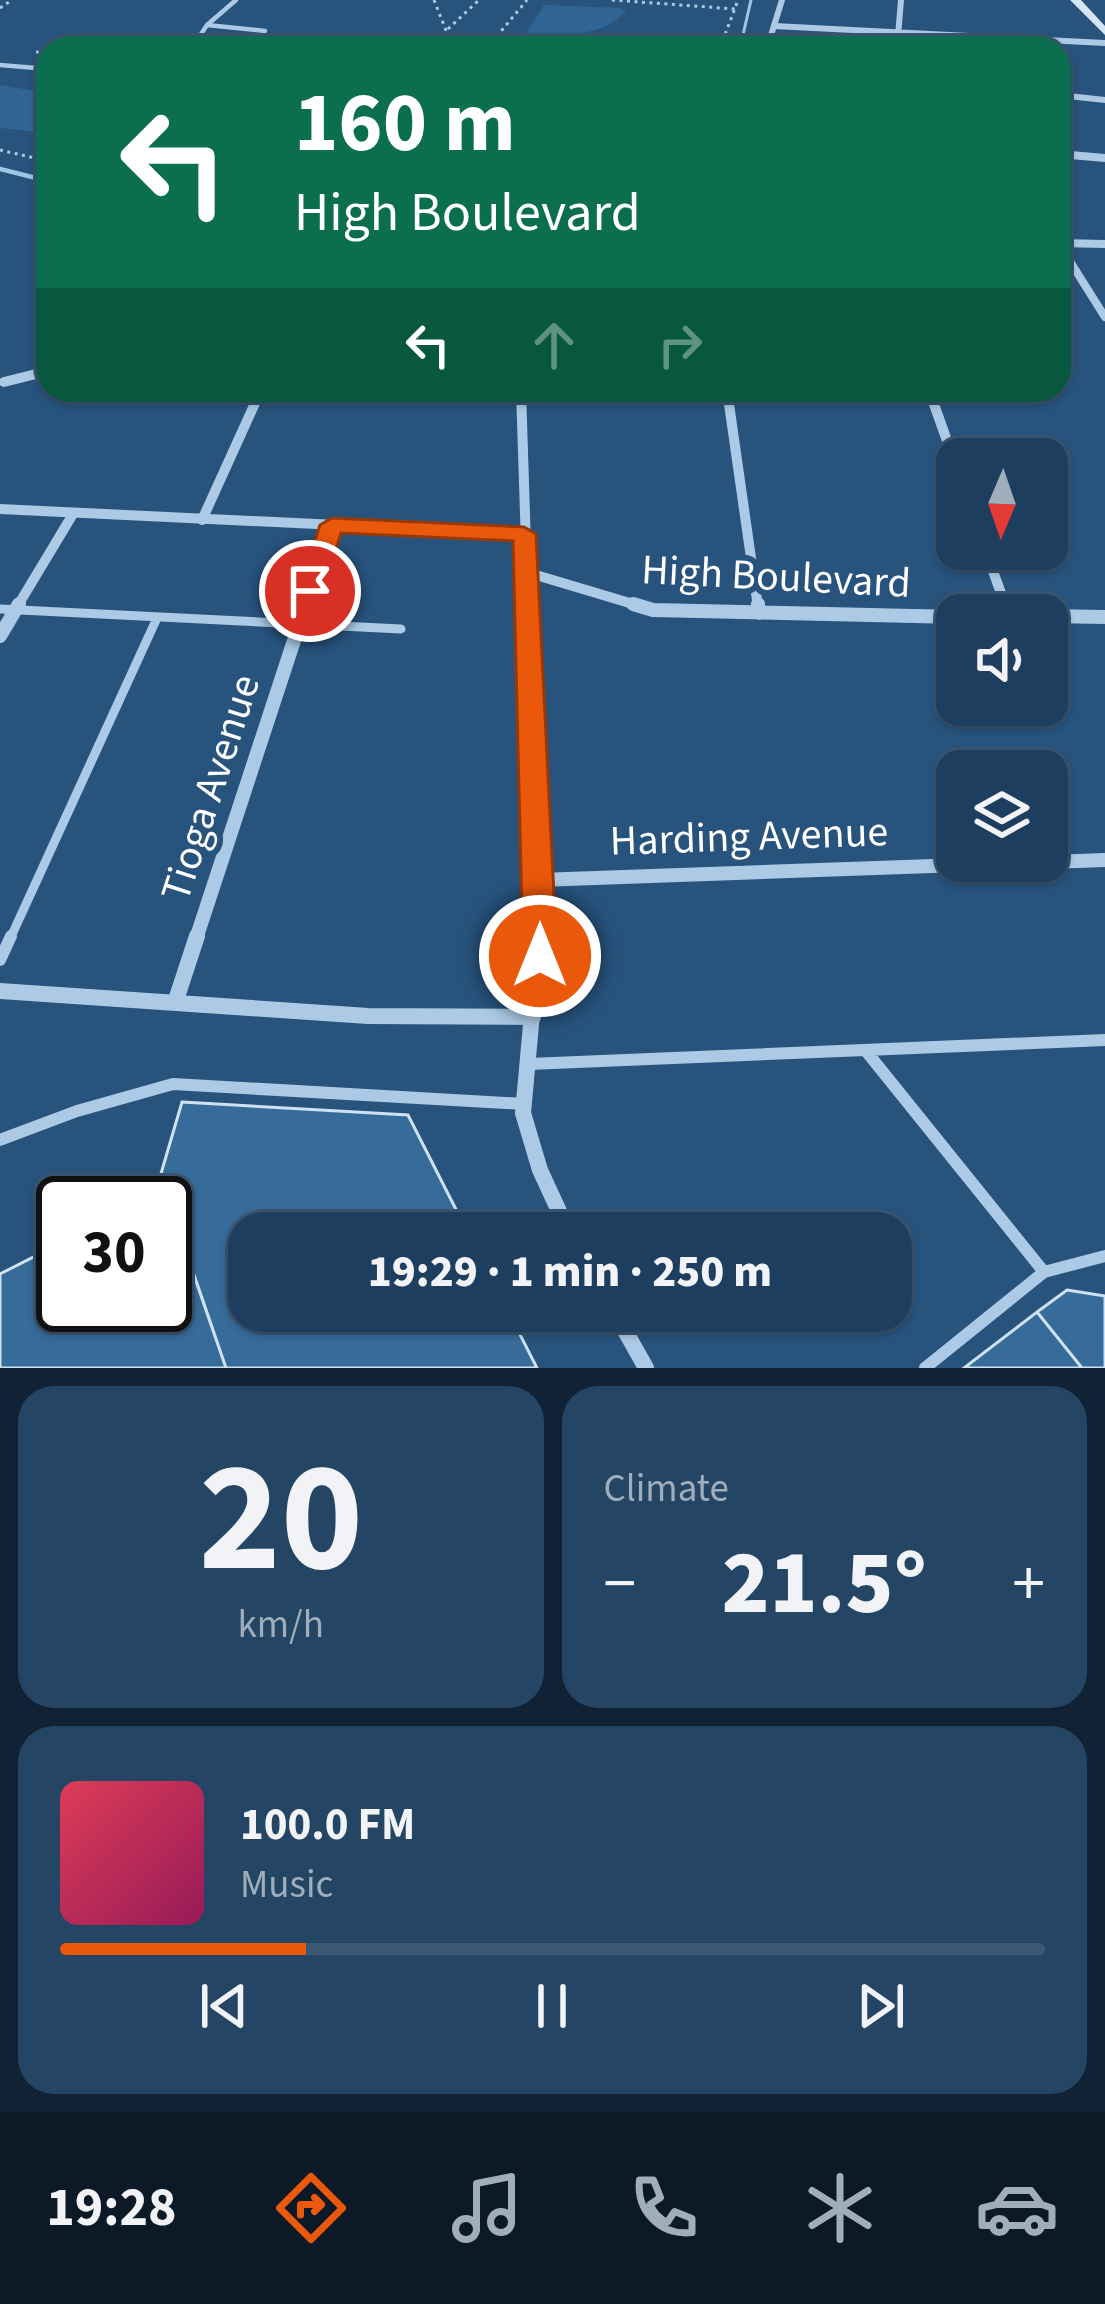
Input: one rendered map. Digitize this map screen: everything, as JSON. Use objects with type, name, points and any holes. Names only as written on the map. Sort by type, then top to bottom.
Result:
[{"type":"street","points":[[771,36],[782,0]]},
{"type":"street","points":[[898,34],[901,0]]},
{"type":"street","points":[[1076,0],[1103,29]]},
{"type":"street","points":[[774,26],[944,36]]},
{"type":"street","points":[[1071,42],[1105,43]]},
{"type":"street","points":[[1071,96],[1105,100]]},
{"type":"street","points":[[1071,155],[1105,158]]},
{"type":"street","points":[[1071,243],[1105,244]]},
{"type":"street","points":[[1071,262],[1105,316]]},
{"type":"street","points":[[4,382],[36,374]]},
{"type":"street","points":[[202,520],[256,402]]},
{"type":"street","points":[[521,402],[540,956],[524,1104],[540,1170],[559,1212]]},
{"type":"street","points":[[729,402],[759,613]]},
{"type":"street","points":[[933,402],[946,438]]},
{"type":"street","points":[[0,509],[524,534]]},
{"type":"street","points":[[0,636],[73,514]]},
{"type":"street","name":"Tioga Avenue","points":[[176,1003],[332,525]]},
{"type":"street","name":"High Boulevard","points":[[526,572],[653,610],[936,617]]},
{"type":"street","points":[[1068,616],[1105,617]]},
{"type":"street","name":"Harding Avenue","points":[[539,880],[1105,860]]},
{"type":"street","points":[[0,991],[368,1016],[533,1017]]},
{"type":"street","points":[[626,1332],[646,1368]]},
{"type":"lane","points":[[198,35],[236,0]]},
{"type":"lane","points":[[206,25],[266,32]]},
{"type":"lane","points":[[0,65],[36,68]]},
{"type":"lane","points":[[0,609],[401,629]]},
{"type":"lane","points":[[0,960],[157,618]]},
{"type":"lane","points":[[528,1064],[1105,1040]]},
{"type":"lane","points":[[866,1051],[1044,1272]]},
{"type":"lane","points":[[0,1140],[77,1111],[173,1084],[524,1104]]},
{"type":"lane","points":[[925,1368],[1044,1272],[1105,1256]]},
{"type":"path","points":[[0,8],[12,0]]},
{"type":"path","points":[[427,0],[434,0],[448,36]]},
{"type":"path","points":[[396,36],[447,33],[479,0]]},
{"type":"path","points":[[497,36],[527,0]]},
{"type":"path","points":[[612,0],[735,9]]},
{"type":"path","points":[[725,36],[738,0]]},
{"type":"path","points":[[0,150],[36,158]]},
{"type":"shaded area","points":[[544,5],[626,10],[594,31],[526,33]]},
{"type":"shaded area","points":[[0,85],[36,91],[36,132],[0,128]]},
{"type":"building","points":[[182,1102],[408,1115],[457,1212],[228,1212],[228,1332],[519,1332],[537,1368],[226,1368],[192,1270],[192,1176],[160,1176]]},
{"type":"building","points":[[36,1256],[36,1332],[192,1332],[192,1269],[226,1368],[0,1368],[0,1274]]},
{"type":"building","points":[[1067,1290],[1105,1296],[1105,1368],[1082,1368],[1037,1312]]},
{"type":"building","points":[[1037,1312],[1082,1368],[964,1368]]},
{"type":"waterway","points":[[743,36],[751,0]]},
{"type":"waterway","points":[[0,169],[36,178]]},
{"type":"route","points":[[310,591],[332,525],[524,534],[540,956]]}]
